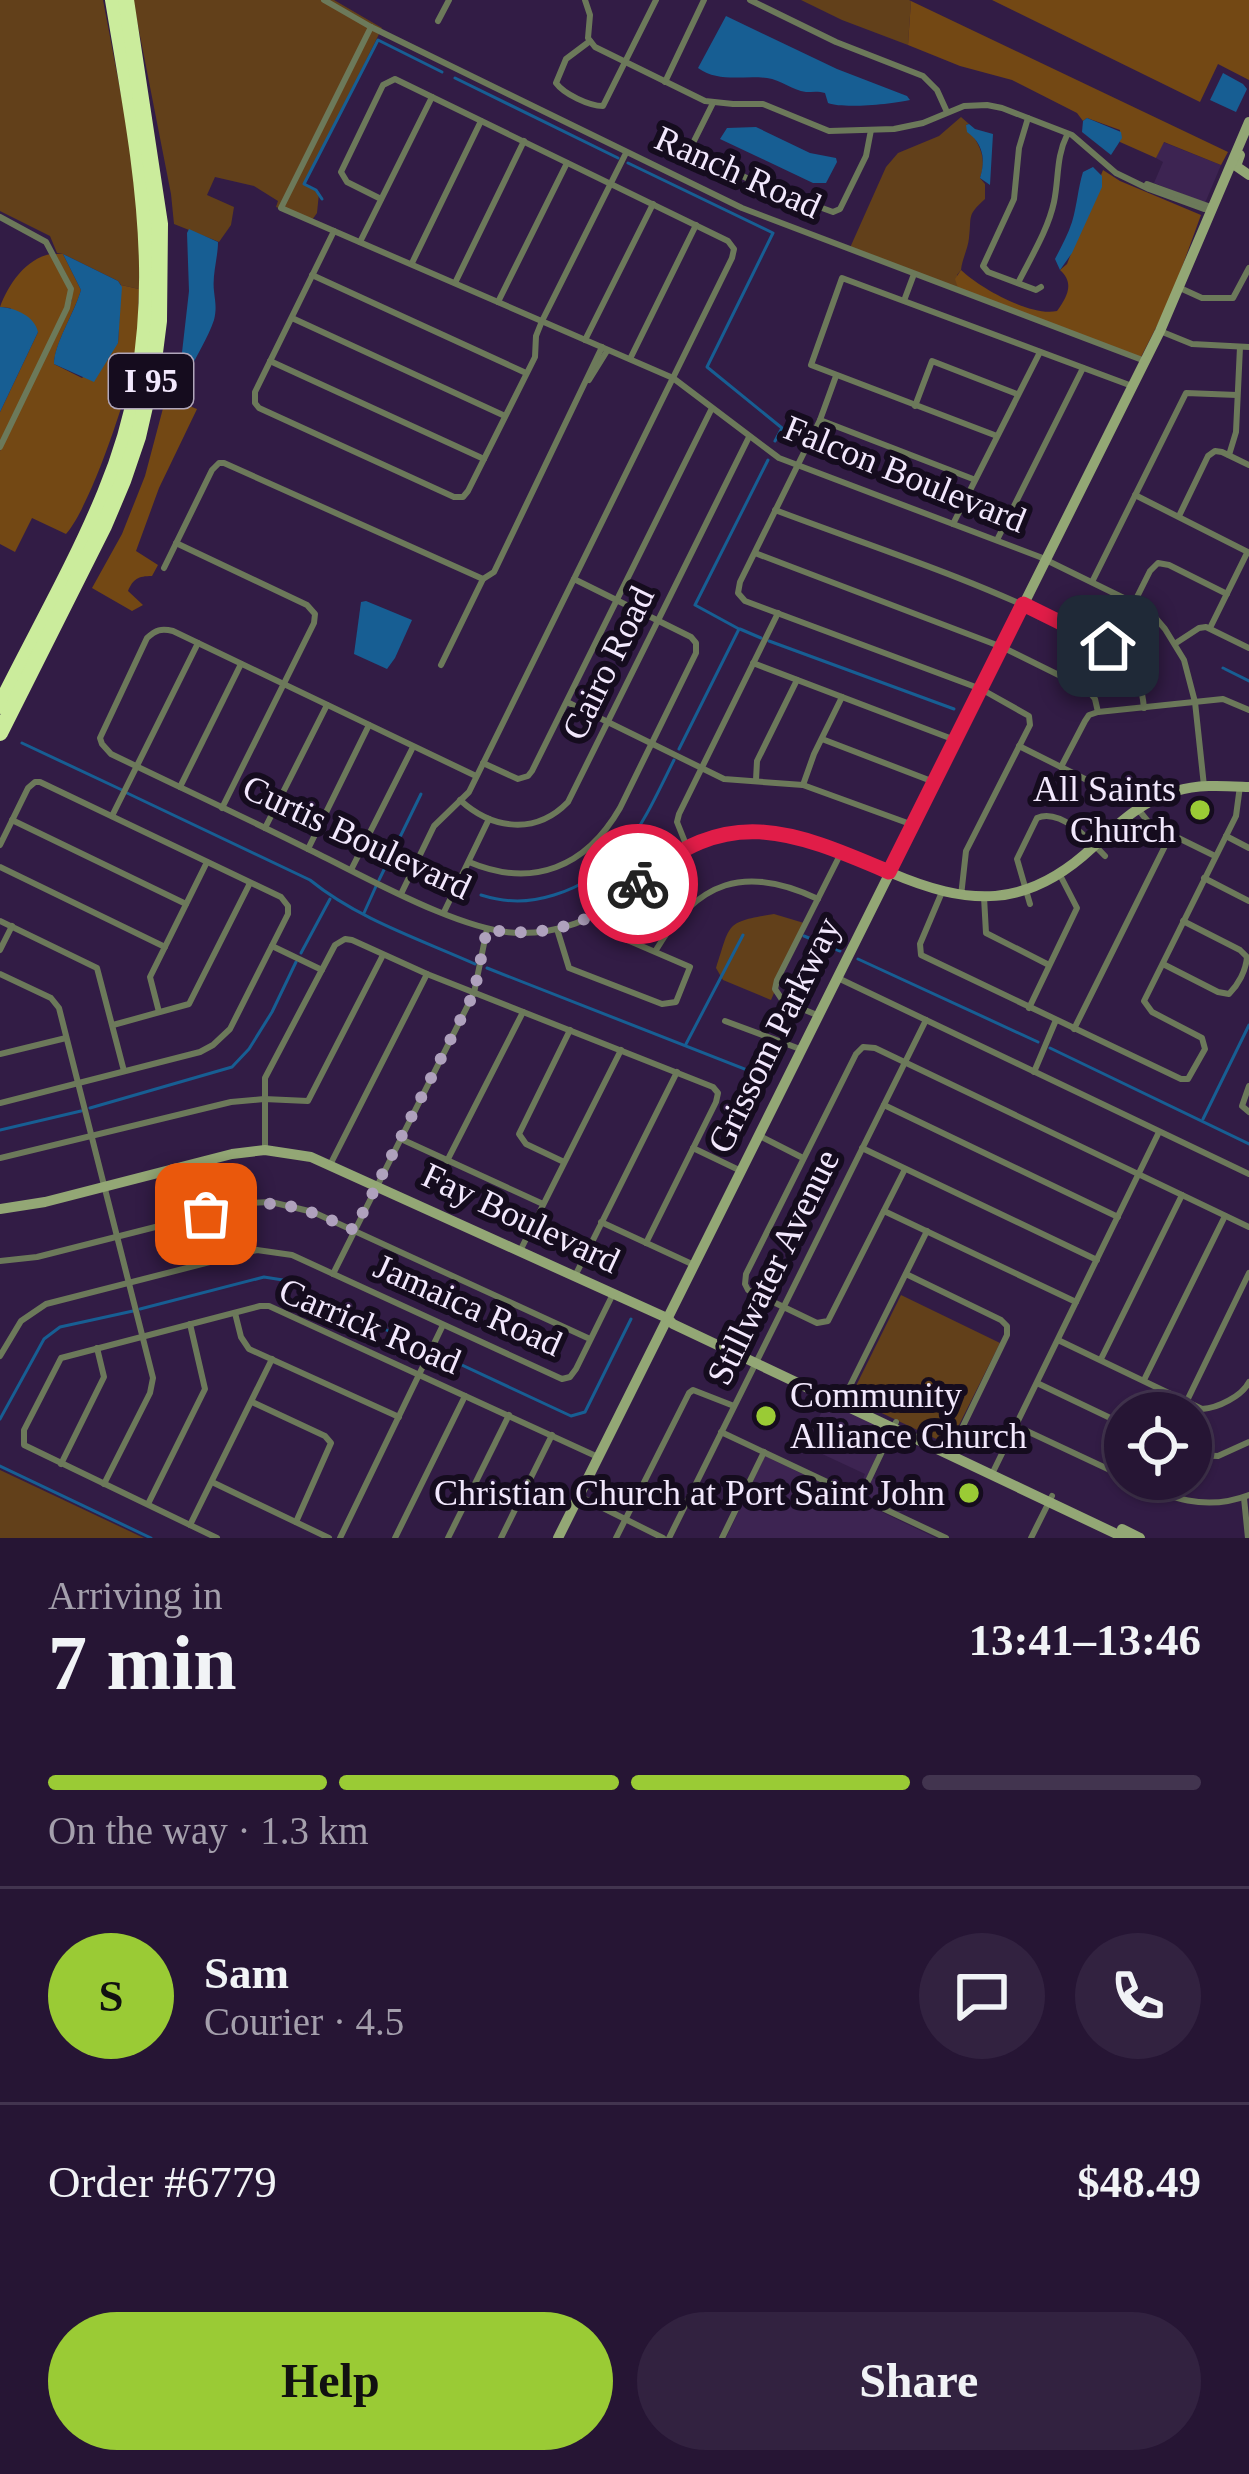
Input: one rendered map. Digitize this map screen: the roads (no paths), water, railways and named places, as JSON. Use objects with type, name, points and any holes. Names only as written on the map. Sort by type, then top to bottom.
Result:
[{"type":"highway","name":"I 95","points":[[0,706],[106,492],[123,443],[143,355],[148,239],[113,0]]},
{"type":"highway","name":"I 95","points":[[0,733],[104,526],[138,437],[152,376],[159,321],[160,224],[126,0]]},
{"type":"main road","name":"Grissom Parkway","points":[[558,1538],[1160,332],[1249,122]]},
{"type":"main road","name":"Grissom Parkway","points":[[1228,168],[1249,135]]},
{"type":"main road","points":[[1249,135],[1236,166],[1249,177]]},
{"type":"main road","points":[[1228,168],[1249,177]]},
{"type":"main road","name":"Curtis Boulevard","points":[[889,872],[961,896],[1025,890],[1060,875],[1120,820],[1176,790],[1245,787]]},
{"type":"main road","name":"Fay Boulevard","points":[[0,1209],[232,1154],[265,1150],[311,1157],[614,1293],[1124,1535],[1140,1538]]},
{"type":"street","name":"Ranch Road","points":[[324,0],[742,208],[1145,361]]},
{"type":"street","points":[[438,21],[449,0]]},
{"type":"street","points":[[585,0],[590,41],[595,47],[713,103],[764,104],[829,131],[908,127],[964,106],[987,105],[1068,133],[1116,173],[1210,208]]},
{"type":"street","points":[[590,41],[566,59],[556,79],[560,88],[603,106],[656,0]]},
{"type":"street","points":[[664,82],[704,0]]},
{"type":"street","points":[[750,0],[836,42],[923,76],[937,90],[947,112]]},
{"type":"street","name":"Falcon Boulevard","points":[[371,27],[280,208],[673,378],[779,458],[1046,559],[1134,603],[1153,616],[1184,660],[1195,702],[1204,786]]},
{"type":"street","points":[[381,199],[347,182],[341,172],[383,85],[390,79],[400,80],[734,248],[469,792],[434,826],[401,894]]},
{"type":"street","points":[[360,242],[432,97]]},
{"type":"street","points":[[713,103],[691,147],[696,154],[762,186],[833,212],[840,208],[866,156],[871,130]]},
{"type":"street","points":[[1028,118],[1018,148],[1014,199],[983,266],[1036,290],[1041,287]]},
{"type":"street","points":[[411,265],[481,121]]},
{"type":"street","points":[[1018,283],[1049,219],[1058,159],[1068,133]]},
{"type":"street","points":[[455,284],[524,141]]},
{"type":"street","points":[[334,231],[254,399],[260,408],[454,497],[463,496],[535,357],[542,321],[626,153]]},
{"type":"street","points":[[498,302],[567,163]]},
{"type":"street","points":[[585,340],[653,204]]},
{"type":"street","points":[[0,217],[46,242],[69,282],[70,299],[0,447]]},
{"type":"street","points":[[629,359],[696,225]]},
{"type":"street","points":[[1180,288],[1202,298],[1233,298],[1249,268]]},
{"type":"street","points":[[904,300],[914,274]]},
{"type":"street","points":[[312,275],[526,374]]},
{"type":"street","points":[[997,436],[811,365],[842,278],[1132,386]]},
{"type":"street","points":[[292,318],[505,416]]},
{"type":"street","points":[[1160,332],[1192,344],[1244,347],[1229,455]]},
{"type":"street","points":[[442,665],[483,579],[494,572],[605,348]]},
{"type":"street","points":[[953,524],[1040,352]]},
{"type":"street","points":[[270,361],[484,459]]},
{"type":"street","points":[[915,406],[932,361],[1018,394]]},
{"type":"street","points":[[997,540],[1083,368]]},
{"type":"street","points":[[836,376],[738,593],[745,601],[981,689],[1029,716],[1030,725],[966,851],[961,896]]},
{"type":"street","points":[[1092,582],[1186,393],[1237,395]]},
{"type":"street","points":[[483,764],[518,779],[528,776],[712,408]]},
{"type":"street","points":[[820,420],[975,479]]},
{"type":"street","name":"Cairo Road","points":[[489,820],[529,825],[559,812],[575,791],[749,437]]},
{"type":"street","points":[[1179,517],[1208,456],[1215,451],[1249,465]]},
{"type":"street","points":[[164,568],[212,470],[224,463],[483,579]]},
{"type":"street","points":[[1135,495],[1249,551],[1210,628]]},
{"type":"street","points":[[775,511],[1023,604],[1118,653],[1136,673],[1144,707]]},
{"type":"street","points":[[176,543],[313,610],[314,623],[222,808]]},
{"type":"street","points":[[754,553],[1002,647],[1087,689],[1098,712]]},
{"type":"street","points":[[1134,603],[1158,563],[1226,594]]},
{"type":"street","points":[[469,862],[526,874],[577,858],[593,845],[609,827],[696,653],[696,643],[574,579]]},
{"type":"street","points":[[687,847],[677,822],[778,613]]},
{"type":"street","name":"Curtis Boulevard","points":[[198,643],[163,628],[147,638],[103,728],[102,744],[111,754],[401,894],[487,929],[521,933],[557,929],[603,911],[658,865],[715,837],[759,831],[808,840],[889,872]]},
{"type":"street","points":[[1176,643],[1198,628],[1210,628],[1249,648]]},
{"type":"street","points":[[112,816],[198,643],[476,776]]},
{"type":"street","points":[[753,663],[955,740]]},
{"type":"street","points":[[180,787],[242,664]]},
{"type":"street","points":[[756,780],[757,761],[797,680]]},
{"type":"street","points":[[803,785],[842,697]]},
{"type":"street","points":[[1061,767],[1089,715],[1098,712],[1223,700],[1249,710]]},
{"type":"street","points":[[567,702],[724,779],[803,785],[913,825]]},
{"type":"street","points":[[265,828],[327,705]]},
{"type":"street","points":[[308,849],[369,725]]},
{"type":"street","points":[[822,739],[934,782]]},
{"type":"street","points":[[351,870],[413,746]]},
{"type":"street","points":[[1019,746],[1132,803],[1150,824],[1215,856]]},
{"type":"street","points":[[0,844],[28,788],[35,782],[47,784],[284,899],[288,906],[222,1038],[200,1052],[0,1103]]},
{"type":"street","points":[[942,892],[920,944],[930,961],[1188,1079],[1204,1049],[1202,1038],[1152,1012],[1144,1001],[1226,836],[1245,787]]},
{"type":"street","points":[[444,912],[489,820],[460,800]]},
{"type":"street","points":[[1030,904],[1016,859],[1043,814],[1072,827],[1106,856]]},
{"type":"street","points":[[12,820],[186,904]]},
{"type":"street","points":[[1074,1029],[1171,834]]},
{"type":"street","points":[[1226,836],[1249,848]]},
{"type":"street","points":[[817,1015],[783,1001],[775,989],[841,853]]},
{"type":"street","points":[[159,1013],[150,977],[207,862]]},
{"type":"street","points":[[0,868],[165,947]]},
{"type":"street","points":[[1029,1007],[1077,908],[1060,875]]},
{"type":"street","points":[[1204,878],[1249,901]]},
{"type":"street","points":[[655,951],[682,911],[718,888],[762,881],[818,899]]},
{"type":"street","points":[[113,1025],[185,1007],[192,1000],[250,883]]},
{"type":"street","points":[[984,897],[986,933],[1049,965]]},
{"type":"street","points":[[557,929],[569,968],[662,1004],[676,1002],[690,967],[618,936],[603,911]]},
{"type":"street","points":[[0,921],[97,968],[124,1071]]},
{"type":"street","points":[[1162,964],[1228,994],[1235,988],[1247,957],[1183,921]]},
{"type":"street","points":[[0,950],[12,926]]},
{"type":"street","points":[[333,1274],[474,993],[487,929]]},
{"type":"street","points":[[265,1150],[267,1071],[335,944],[345,939],[713,1087],[718,1093],[646,1244]]},
{"type":"street","points":[[272,946],[322,970]]},
{"type":"street","points":[[0,1158],[231,1102],[308,1101],[383,956]]},
{"type":"street","points":[[0,974],[56,1002],[154,1384],[104,1484]]},
{"type":"street","points":[[331,1164],[427,974]]},
{"type":"street","points":[[836,977],[1249,1174]]},
{"type":"street","points":[[447,1161],[523,1012]]},
{"type":"street","name":"Stillwater Avenue","points":[[666,1538],[926,1020]]},
{"type":"street","points":[[1034,1072],[1055,1020]]},
{"type":"street","points":[[725,1021],[801,1049]]},
{"type":"street","points":[[564,1162],[526,1144],[520,1134],[570,1030]]},
{"type":"street","points":[[0,1054],[66,1038]]},
{"type":"street","points":[[905,1169],[828,1321],[817,1323],[748,1290],[744,1280],[804,1158],[859,1050],[869,1046],[1249,1228]]},
{"type":"street","points":[[520,1250],[621,1050]]},
{"type":"street","points":[[575,1276],[676,1072]]},
{"type":"street","points":[[1245,1109],[1249,1086]]},
{"type":"street","points":[[884,1105],[1118,1217]]},
{"type":"street","points":[[993,1472],[1159,1132]]},
{"type":"street","points":[[758,1136],[804,1158]]},
{"type":"street","points":[[400,1139],[543,1204]]},
{"type":"street","points":[[693,1148],[740,1171]]},
{"type":"street","points":[[862,1148],[1097,1260]]},
{"type":"street","points":[[1101,1361],[1182,1196]]},
{"type":"street","points":[[0,1261],[38,1257],[250,1203],[271,1202],[295,1206],[354,1230],[590,1340]]},
{"type":"street","points":[[884,1211],[1076,1302]]},
{"type":"street","points":[[1144,1381],[1225,1216]]},
{"type":"street","points":[[601,1222],[694,1264]]},
{"type":"street","points":[[843,1401],[927,1232]]},
{"type":"street","name":"Jamaica Road","points":[[0,1356],[13,1330],[38,1308],[257,1250],[292,1255],[562,1379],[576,1369],[614,1293]]},
{"type":"street","points":[[1191,1392],[1249,1273]]},
{"type":"street","points":[[906,1274],[1007,1326],[950,1452]]},
{"type":"street","name":"Carrick Road","points":[[61,1464],[28,1448],[22,1440],[61,1358],[269,1306],[598,1457]]},
{"type":"street","points":[[235,1313],[244,1344],[399,1418]]},
{"type":"street","points":[[147,1504],[205,1388],[190,1324]]},
{"type":"street","points":[[340,1538],[443,1325]]},
{"type":"street","points":[[1058,1340],[1166,1392]]},
{"type":"street","points":[[98,1348],[104,1377],[61,1464],[218,1538]]},
{"type":"street","points":[[190,1525],[272,1360]]},
{"type":"street","points":[[1212,1408],[1242,1393],[1249,1382]]},
{"type":"street","points":[[1037,1383],[1104,1415]]},
{"type":"street","points":[[616,1538],[688,1393],[701,1391],[734,1406]]},
{"type":"street","points":[[395,1538],[465,1396]]},
{"type":"street","points":[[252,1402],[331,1443],[296,1522]]},
{"type":"street","points":[[448,1538],[508,1415]]},
{"type":"street","points":[[860,1498],[894,1425]]},
{"type":"street","points":[[1016,1426],[1104,1467]]},
{"type":"street","points":[[721,1432],[946,1538]]},
{"type":"street","points":[[501,1538],[552,1435]]},
{"type":"street","points":[[1212,1456],[1249,1442]]},
{"type":"street","points":[[722,1538],[764,1452]]},
{"type":"street","points":[[212,1482],[329,1538]]},
{"type":"street","points":[[579,1496],[666,1538]]},
{"type":"street","points":[[1178,1500],[1199,1504],[1246,1497],[1248,1538]]},
{"type":"street","points":[[1031,1538],[1050,1499]]},
{"type":"water","points":[[726,16],[910,100],[835,105],[828,103],[825,93],[801,91],[772,79],[706,73],[698,68]]},
{"type":"water","points":[[1223,73],[1247,89],[1236,112],[1210,100]]},
{"type":"water","points":[[1087,118],[1121,132],[1111,155],[1082,132]]},
{"type":"water","points":[[969,124],[993,134],[990,185],[980,178],[982,152],[967,132]]},
{"type":"water","points":[[756,127],[810,153],[836,158],[826,183],[813,183],[720,139],[727,128]]},
{"type":"water","points":[[1093,167],[1102,176],[1102,187],[1060,270],[1055,259],[1072,222],[1083,172]]},
{"type":"water","points":[[189,229],[218,242],[214,320],[188,374],[180,370],[189,291]]},
{"type":"water","points":[[63,254],[122,287],[118,343],[94,382],[54,364],[81,290]]},
{"type":"water","points":[[0,307],[24,314],[38,332],[0,412]]},
{"type":"water","points":[[361,602],[412,620],[387,669],[354,654]]},
{"type":"waterway","points":[[322,199],[304,184],[378,40],[442,72]]},
{"type":"waterway","points":[[455,78],[618,158]]},
{"type":"waterway","points":[[628,163],[773,233],[707,367],[782,428],[775,441]]},
{"type":"waterway","points":[[679,749],[739,629],[695,605],[768,460]]},
{"type":"waterway","points":[[740,629],[761,638]]},
{"type":"waterway","points":[[769,641],[954,709]]},
{"type":"waterway","points":[[1223,668],[1249,681]]},
{"type":"waterway","points":[[22,743],[122,790]]},
{"type":"waterway","points":[[481,895],[535,900],[578,886],[598,873],[629,842],[674,760]]},
{"type":"waterway","points":[[127,793],[310,880],[369,917],[475,964]]},
{"type":"waterway","points":[[379,880],[421,794]]},
{"type":"waterway","points":[[364,913],[377,884]]},
{"type":"waterway","points":[[301,953],[330,899]]},
{"type":"waterway","points":[[686,1044],[743,935]]},
{"type":"waterway","points":[[804,936],[840,951]]},
{"type":"waterway","points":[[858,959],[1038,1042]]},
{"type":"waterway","points":[[90,1108],[232,1067],[272,1012],[296,962]]},
{"type":"waterway","points":[[487,968],[770,1079]]},
{"type":"waterway","points":[[1203,1119],[1249,1025]]},
{"type":"waterway","points":[[1050,1048],[1249,1144]]},
{"type":"waterway","points":[[0,1130],[81,1111]]},
{"type":"waterway","points":[[140,1309],[264,1277],[283,1280],[428,1350]]},
{"type":"waterway","points":[[0,1419],[44,1339],[60,1327],[133,1311]]},
{"type":"waterway","points":[[434,1352],[571,1416],[585,1412],[631,1319]]},
{"type":"waterway","points":[[0,1466],[151,1538]]},
{"type":"place","name":"All Saints Church","points":[[1200,810]]},
{"type":"place","name":"Community Alliance Church","points":[[766,1416]]},
{"type":"place","name":"Christian Church at Port Saint John","points":[[969,1493]]}]
